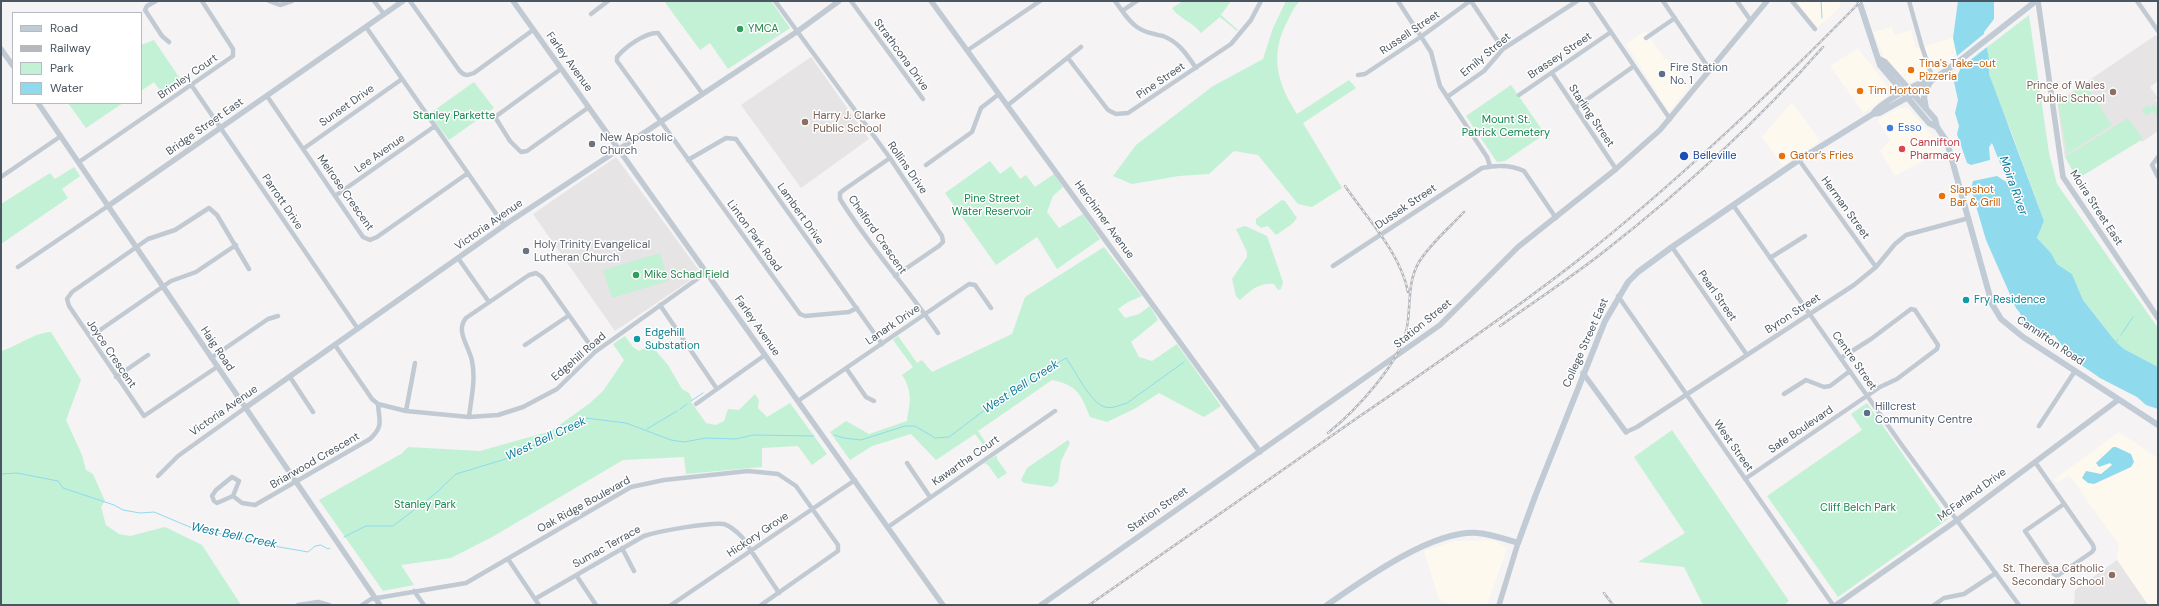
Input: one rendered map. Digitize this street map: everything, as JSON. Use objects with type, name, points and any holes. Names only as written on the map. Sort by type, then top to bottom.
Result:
[{"type":"main road","points":[[1859,1],[1872,45],[1879,59],[1885,62],[1908,93]]},
{"type":"main road","name":"College Street East","points":[[1518,543],[1583,372],[1605,321],[1618,296],[1638,272],[1799,160],[1874,114],[1876,108],[1931,82],[2037,1]]},
{"type":"main road","points":[[1927,110],[1925,95],[1931,82]]},
{"type":"main road","name":"Cannifton Road","points":[[1908,93],[1935,119],[1937,127],[1950,150],[1992,304],[2001,319],[2023,337],[2158,425]]},
{"type":"main road","name":"Cannifton Road","points":[[1908,93],[1929,123],[1937,127]]},
{"type":"main road","points":[[1327,605],[1377,570],[1415,550],[1439,541],[1460,535],[1476,533],[1518,543]]},
{"type":"street","points":[[156,1],[147,6],[145,10],[162,36],[169,42]]},
{"type":"street","name":"Brimley Court","points":[[79,162],[192,86],[233,56],[234,52],[202,1]]},
{"type":"street","points":[[269,1],[280,5],[292,1]]},
{"type":"street","points":[[374,1],[384,14]]},
{"type":"street","name":"Bridge Street East","points":[[18,267],[403,1]]},
{"type":"street","points":[[410,1],[459,70],[467,76],[534,30]]},
{"type":"street","name":"Farley Avenue","points":[[513,1],[943,605]]},
{"type":"street","points":[[591,14],[607,1]]},
{"type":"street","name":"Rollins Drive","points":[[775,1],[890,158],[932,220],[943,242],[895,276]]},
{"type":"street","name":"Victoria Avenue","points":[[158,476],[178,456],[504,225],[798,31],[839,1]]},
{"type":"street","name":"Strathcona Drive","points":[[850,1],[923,99]]},
{"type":"street","name":"Herchimer Avenue","points":[[931,1],[1260,452]]},
{"type":"street","points":[[968,50],[1040,1]]},
{"type":"street","points":[[1115,1],[1132,23],[1141,30],[1167,38],[1176,43],[1184,50],[1196,68]]},
{"type":"street","points":[[1122,11],[1137,1]]},
{"type":"street","name":"Pine Street","points":[[1068,58],[1108,110],[1120,115],[1133,111],[1196,68],[1238,36],[1251,20],[1261,1]]},
{"type":"street","points":[[1398,1],[1431,52],[1440,86],[1487,157],[1490,166],[1516,167],[1524,171],[1556,218]]},
{"type":"street","points":[[1470,1],[1504,49]]},
{"type":"street","name":"Russell Street","points":[[1358,75],[1365,74],[1422,36],[1470,1]]},
{"type":"street","name":"Emily Street","points":[[1448,97],[1481,73],[1504,49],[1577,1]]},
{"type":"street","points":[[1591,1],[1670,119]]},
{"type":"street","points":[[1663,1],[1710,70]]},
{"type":"street","points":[[1737,1],[1751,21]]},
{"type":"street","name":"Station Street","points":[[1042,605],[1440,325],[1518,248],[1648,142],[1670,119],[1767,1]]},
{"type":"street","points":[[1792,1],[1815,29]]},
{"type":"street","points":[[1909,1],[1931,82]]},
{"type":"street","name":"Moira Street East","points":[[2037,1],[2063,177],[2158,318]]},
{"type":"street","points":[[2137,1],[2158,31]]},
{"type":"street","points":[[1646,38],[1675,18]]},
{"type":"street","points":[[366,27],[504,225]]},
{"type":"street","name":"Brassey Street","points":[[1519,95],[1612,32]]},
{"type":"street","name":"Linton Park Road","points":[[702,93],[658,33],[653,33],[637,41],[620,54],[617,61],[800,314],[805,316],[849,312],[857,308]]},
{"type":"street","points":[[1008,106],[1081,47]]},
{"type":"street","points":[[1,49],[12,65]]},
{"type":"street","points":[[1575,108],[1634,66]]},
{"type":"street","points":[[561,69],[495,117],[510,141],[521,152],[527,152],[589,107]]},
{"type":"street","name":"Starling Street","points":[[1552,73],[1616,169]]},
{"type":"street","name":"Sunset Drive","points":[[303,149],[402,79]]},
{"type":"street","name":"Parrott Drive","points":[[192,86],[358,329]]},
{"type":"street","points":[[926,165],[972,132],[981,108],[999,94]]},
{"type":"street","name":"Melrose Crescent","points":[[267,96],[363,238],[370,240],[377,237],[468,173]]},
{"type":"street","name":"Haig Road","points":[[39,104],[380,605]]},
{"type":"street","name":"Lee Avenue","points":[[335,196],[435,126]]},
{"type":"street","points":[[1,177],[61,136]]},
{"type":"street","name":"Lambert Drive","points":[[688,160],[726,138],[736,139],[882,344]]},
{"type":"street","points":[[2158,157],[2152,165],[2158,177]]},
{"type":"street","name":"Chelford Crescent","points":[[890,158],[840,193],[840,199],[895,276],[926,314],[938,333]]},
{"type":"street","name":"Herman Street","points":[[1799,160],[1876,267]]},
{"type":"street","name":"Dussek Street","points":[[1333,266],[1482,168],[1490,166]]},
{"type":"street","name":"Centre Street","points":[[1733,205],[1956,521],[2019,605]]},
{"type":"street","points":[[136,247],[153,237],[175,230],[210,208],[217,215],[249,269]]},
{"type":"street","name":"Byron Street","points":[[1626,432],[1638,427],[1686,394],[1810,314],[1876,267],[1895,244],[1906,236],[1969,218]]},
{"type":"street","points":[[1770,258],[1805,236]]},
{"type":"street","points":[[90,337],[163,286],[177,278],[196,272],[236,245]]},
{"type":"street","name":"Joyce Crescent","points":[[136,247],[68,296],[68,306],[144,416],[217,367]]},
{"type":"street","name":"Pearl Street","points":[[1672,247],[1747,355]]},
{"type":"street","points":[[458,258],[489,302]]},
{"type":"street","name":"Edgehill Road","points":[[378,404],[406,411],[469,417],[498,415],[535,402],[557,389],[595,352],[707,272]]},
{"type":"street","points":[[469,417],[473,362],[461,331],[461,324],[466,318],[529,275],[536,273],[542,278],[595,352]]},
{"type":"street","name":"Lanark Drive","points":[[798,401],[973,283],[991,308]]},
{"type":"street","name":"West Street","points":[[1618,296],[1745,479],[1835,605]]},
{"type":"street","points":[[660,305],[717,389]]},
{"type":"street","name":"Safe Boulevard","points":[[1745,479],[1884,384],[1897,379],[1936,349],[1937,342],[1915,310],[1911,309],[1871,339],[1841,358]]},
{"type":"street","points":[[211,358],[268,319],[278,316]]},
{"type":"street","points":[[525,345],[568,316]]},
{"type":"street","points":[[335,345],[372,399],[378,404]]},
{"type":"street","points":[[116,377],[148,355]]},
{"type":"street","points":[[696,404],[765,355]]},
{"type":"street","points":[[406,411],[416,363]]},
{"type":"street","points":[[846,368],[866,397],[874,401]]},
{"type":"street","points":[[1784,394],[1806,380],[1821,387],[1830,386],[1850,371]]},
{"type":"street","points":[[2039,426],[2075,371]]},
{"type":"street","points":[[1583,372],[1626,432]]},
{"type":"street","points":[[290,377],[313,412]]},
{"type":"street","name":"McFarland Drive","points":[[1835,605],[1956,521],[2118,400]]},
{"type":"street","name":"Briarwood Crescent","points":[[233,496],[242,503],[255,504],[370,439],[378,432],[380,423],[378,404]]},
{"type":"street","name":"Kawartha Court","points":[[888,527],[1055,411]]},
{"type":"street","points":[[2035,462],[2064,504],[2094,549],[2092,552],[2057,576],[2054,574],[2025,531],[2064,504]]},
{"type":"street","points":[[907,463],[930,497]]},
{"type":"street","name":"Oak Ridge Boulevard","points":[[362,605],[376,598],[414,590],[466,583],[631,487],[651,482],[748,471],[766,471],[788,479],[803,496],[838,545],[838,551],[779,593]]},
{"type":"street","points":[[235,477],[239,484],[233,496],[217,503],[214,501],[212,496],[228,480],[235,477]]},
{"type":"street","name":"Hickory Grove","points":[[671,605],[855,480]]},
{"type":"street","name":"Sumac Terrace","points":[[535,599],[644,536],[657,531],[724,524],[737,532],[779,593]]},
{"type":"street","name":"College Street East","points":[[1499,605],[1518,543]]},
{"type":"street","points":[[622,548],[634,571]]},
{"type":"street","points":[[508,559],[539,605]]},
{"type":"street","points":[[1934,605],[1944,598],[1964,594],[1996,573]]},
{"type":"street","points":[[576,575],[596,605]]},
{"type":"street","points":[[414,590],[424,605]]},
{"type":"street","points":[[761,605],[779,593]]},
{"type":"street","points":[[298,605],[318,602],[329,605]]},
{"type":"shaded area","points":[[1841,1],[1840,7],[1817,28],[1797,2]]},
{"type":"shaded area","points":[[1892,27],[1894,35],[1911,30],[1916,49],[1953,38],[1955,49],[1958,53],[1912,82],[1905,79],[1884,58],[1873,32]]},
{"type":"shaded area","points":[[1645,31],[1665,60],[1667,58],[1671,64],[1679,59],[1684,67],[1679,71],[1689,87],[1669,112],[1626,44]]},
{"type":"shaded area","name":"Prince of Wales Public School","points":[[2156,35],[2158,38],[2158,81],[2150,87],[2158,98],[2155,100],[2158,104],[2158,131],[2142,142],[2126,120],[2065,158],[2057,102]]},
{"type":"shaded area","points":[[1858,48],[1888,87],[1886,97],[1864,113],[1830,66]]},
{"type":"shaded area","name":"Harry J. Clarke Public School","points":[[811,57],[869,139],[801,188],[741,105]]},
{"type":"shaded area","points":[[1792,102],[1820,141],[1783,166],[1762,137]]},
{"type":"shaded area","points":[[1898,108],[1908,108],[1937,141],[1942,151],[1895,176],[1880,151],[1890,140],[1877,120]]},
{"type":"shaded area","points":[[616,157],[701,273],[615,331],[533,214]]},
{"type":"shaded area","points":[[2119,432],[2158,458],[2158,605],[2148,605],[2117,560],[2119,545],[2069,475],[2057,483],[2054,479]]},
{"type":"shaded area","points":[[1494,540],[1507,548],[1487,605],[1451,605],[1439,600],[1424,551],[1454,541]]},
{"type":"shaded area","name":"St. Theresa Catholic Secondary School","points":[[2117,560],[2148,605],[2074,605],[2075,590]]},
{"type":"green space","points":[[664,1],[771,1],[790,28],[728,69],[710,43],[700,50]]},
{"type":"green space","points":[[1183,1],[1231,1],[1221,15],[1238,30],[1237,31],[1220,17],[1201,33],[1178,15],[1172,8]]},
{"type":"green space","points":[[1286,1],[1299,2],[1282,33],[1277,57],[1278,68],[1284,91],[1297,114],[1349,80],[1356,88],[1303,123],[1342,188],[1312,207],[1298,204],[1258,155],[1234,151],[1209,174],[1179,176],[1132,184],[1113,176],[1136,145],[1213,86],[1263,59],[1273,28]]},
{"type":"green space","points":[[2029,15],[2049,153],[2057,184],[2158,328],[2158,367],[2124,349],[2116,342],[2083,300],[2072,274],[2057,264],[2051,253],[2037,238],[2044,221],[2011,131],[1998,102],[1989,74],[1989,59],[1986,48]]},
{"type":"green space","points":[[154,40],[183,83],[164,96],[154,82],[142,90],[142,45]]},
{"type":"green space","name":"Stanley Parkette","points":[[474,82],[494,108],[449,140],[429,114]]},
{"type":"green space","points":[[2085,84],[2112,125],[2067,154],[2058,103]]},
{"type":"green space","name":"Mount St. Patrick Cemetery","points":[[1511,85],[1545,134],[1505,161],[1497,162],[1466,116]]},
{"type":"green space","points":[[69,104],[122,104],[86,128]]},
{"type":"green space","points":[[2154,104],[2158,110],[2158,118],[2153,111],[2146,116],[2142,109],[2148,105],[2150,107]]},
{"type":"green space","points":[[2128,118],[2143,139],[2077,179],[2065,157]]},
{"type":"green space","name":"Pine Street Water Reservoir","points":[[990,161],[1000,174],[1011,166],[1020,179],[1026,175],[1035,187],[1054,174],[1063,187],[1053,196],[1047,212],[1059,228],[1083,214],[1100,239],[1057,269],[1037,237],[996,265],[945,193]]},
{"type":"green space","points":[[74,167],[80,176],[62,189],[68,198],[1,244],[1,204],[50,173],[55,179]]},
{"type":"green space","points":[[1282,200],[1285,201],[1297,218],[1292,224],[1276,235],[1268,226],[1261,228],[1256,224],[1256,219]]},
{"type":"green space","points":[[1245,226],[1267,236],[1283,282],[1281,289],[1278,290],[1274,284],[1264,284],[1247,293],[1240,300],[1236,296],[1232,279],[1247,257],[1247,252],[1236,229]]},
{"type":"green space","points":[[1104,247],[1142,296],[1128,302],[1118,309],[1125,318],[1139,314],[1150,306],[1158,320],[1131,342],[1139,357],[1152,361],[1177,344],[1221,406],[1204,417],[1159,393],[1136,408],[1107,422],[1090,417],[1084,402],[1073,388],[1052,380],[978,431],[990,449],[987,450],[975,434],[936,460],[911,434],[872,446],[850,460],[830,432],[846,421],[869,434],[907,421],[910,397],[908,387],[902,375],[913,367],[893,340],[898,336],[917,363],[922,360],[932,372],[1012,334],[1025,297]]},
{"type":"green space","name":"Mike Schad Field","points":[[660,253],[668,281],[612,298],[603,270]]},
{"type":"green space","points":[[51,332],[81,380],[66,420],[82,455],[86,470],[93,474],[105,501],[101,507],[106,525],[119,534],[130,536],[165,527],[202,545],[241,605],[1,605],[1,351],[32,337]]},
{"type":"green space","name":"Stanley Park","points":[[625,336],[633,347],[639,351],[651,345],[668,365],[682,389],[689,393],[692,399],[691,402],[706,423],[716,425],[724,421],[728,409],[739,410],[755,394],[759,400],[758,408],[767,417],[790,403],[827,454],[812,465],[798,446],[762,448],[762,467],[686,474],[684,457],[623,460],[492,537],[451,558],[401,565],[414,585],[383,591],[319,500],[401,454],[408,447],[480,451],[551,431],[590,403],[603,391],[624,360],[613,344]]},
{"type":"green space","name":"Cliff Belch Park","points":[[1867,403],[1948,519],[1838,597],[1767,496],[1862,430],[1851,414]]},
{"type":"green space","points":[[1672,430],[1789,601],[1784,605],[1703,605],[1684,567],[1638,562],[1685,533],[1634,457]]},
{"type":"green space","points":[[1068,440],[1070,443],[1061,461],[1058,482],[1052,487],[1024,483],[1021,480],[1027,468]]},
{"type":"green space","points":[[997,455],[997,459],[1007,473],[998,479],[988,465],[984,463]]},
{"type":"water","name":"Moira River","points":[[1958,1],[1994,1],[1994,19],[1984,32],[1989,59],[1989,74],[2044,221],[2037,238],[2051,253],[2057,264],[2072,274],[2083,300],[2116,342],[2124,349],[2158,367],[2158,409],[2146,405],[2137,397],[2100,378],[2077,362],[2054,335],[2042,338],[2041,330],[2028,327],[2027,323],[2023,323],[2020,313],[2016,308],[1986,240],[1971,189],[1973,181],[1997,176],[2008,183],[1992,143],[1989,147],[1990,160],[1971,165],[1967,163],[1957,134],[1959,126],[1955,113],[1958,100],[1954,82],[1960,70],[1953,38]]},
{"type":"water","points":[[2113,447],[2131,454],[2134,462],[2131,467],[2094,484],[2088,483],[2082,478],[2086,471],[2101,474],[2112,465],[2110,463],[2099,467],[2096,463]]},
{"type":"pier","points":[[1985,33],[1987,47],[1959,69],[1957,56]]},
{"type":"waterway","points":[[1821,1],[1822,18]]},
{"type":"waterway","points":[[2121,335],[2133,317]]},
{"type":"waterway","name":"West Bell Creek","points":[[834,435],[861,440],[905,426],[915,426],[935,438],[949,437],[1002,397],[1066,358],[1094,400],[1105,407],[1113,407],[1127,403],[1184,362]]},
{"type":"waterway","points":[[691,401],[703,393]]},
{"type":"waterway","points":[[680,409],[687,404]]},
{"type":"waterway","points":[[647,429],[677,411]]},
{"type":"waterway","name":"West Bell Creek","points":[[344,537],[366,526],[393,526],[436,493],[456,474],[519,455],[540,441],[569,430],[586,418],[626,423],[671,440],[684,442],[706,438],[736,439],[753,435],[814,436]]},
{"type":"waterway","name":"West Bell Creek","points":[[1,474],[17,473],[58,481],[63,488],[114,505],[123,510],[140,513],[154,512],[197,530],[211,531],[231,537],[250,539],[268,545],[308,552],[315,546],[321,545],[328,549],[330,548]]},
{"type":"railway","points":[[1089,605],[1472,339],[1581,258],[1618,228],[1725,134],[1861,1]]},
{"type":"railway","points":[[1500,326],[1593,260],[1692,179],[1772,102],[1823,47]]},
{"type":"railway","points":[[1345,186],[1391,250],[1404,278],[1408,292]]},
{"type":"railway","points":[[1328,433],[1339,424],[1363,399],[1396,356],[1403,341],[1407,327],[1411,286],[1415,270],[1429,249],[1464,212]]},
{"type":"railway","points":[[1604,593],[1613,605]]},
{"type":"place","name":"YMCA","points":[[740,29]]},
{"type":"place","name":"Tina's Take-out Pizzeria","points":[[1911,70]]},
{"type":"place","name":"Fire Station No. 1","points":[[1662,74]]},
{"type":"place","name":"Tim Hortons","points":[[1860,91]]},
{"type":"place","name":"Prince of Wales Public School","points":[[2113,92]]},
{"type":"place","name":"Harry J. Clarke Public School","points":[[805,122]]},
{"type":"place","name":"Esso","points":[[1890,128]]},
{"type":"place","name":"New Apostolic Church","points":[[592,144]]},
{"type":"place","name":"Cannifton Pharmacy","points":[[1902,149]]},
{"type":"place","name":"Belleville","points":[[1684,156]]},
{"type":"place","name":"Gator’s Fries","points":[[1782,156]]},
{"type":"place","name":"Slapshot Bar & Grill","points":[[1942,196]]},
{"type":"place","name":"Holy Trinity Evangelical Lutheran Church","points":[[526,251]]},
{"type":"place","name":"Mike Schad Field","points":[[636,275]]},
{"type":"place","name":"Fry Residence","points":[[1966,300]]},
{"type":"place","name":"Edgehill Substation","points":[[637,339]]},
{"type":"place","name":"Hillcrest Community Centre","points":[[1867,413]]},
{"type":"place","name":"St. Theresa Catholic Secondary School","points":[[2112,575]]}]
